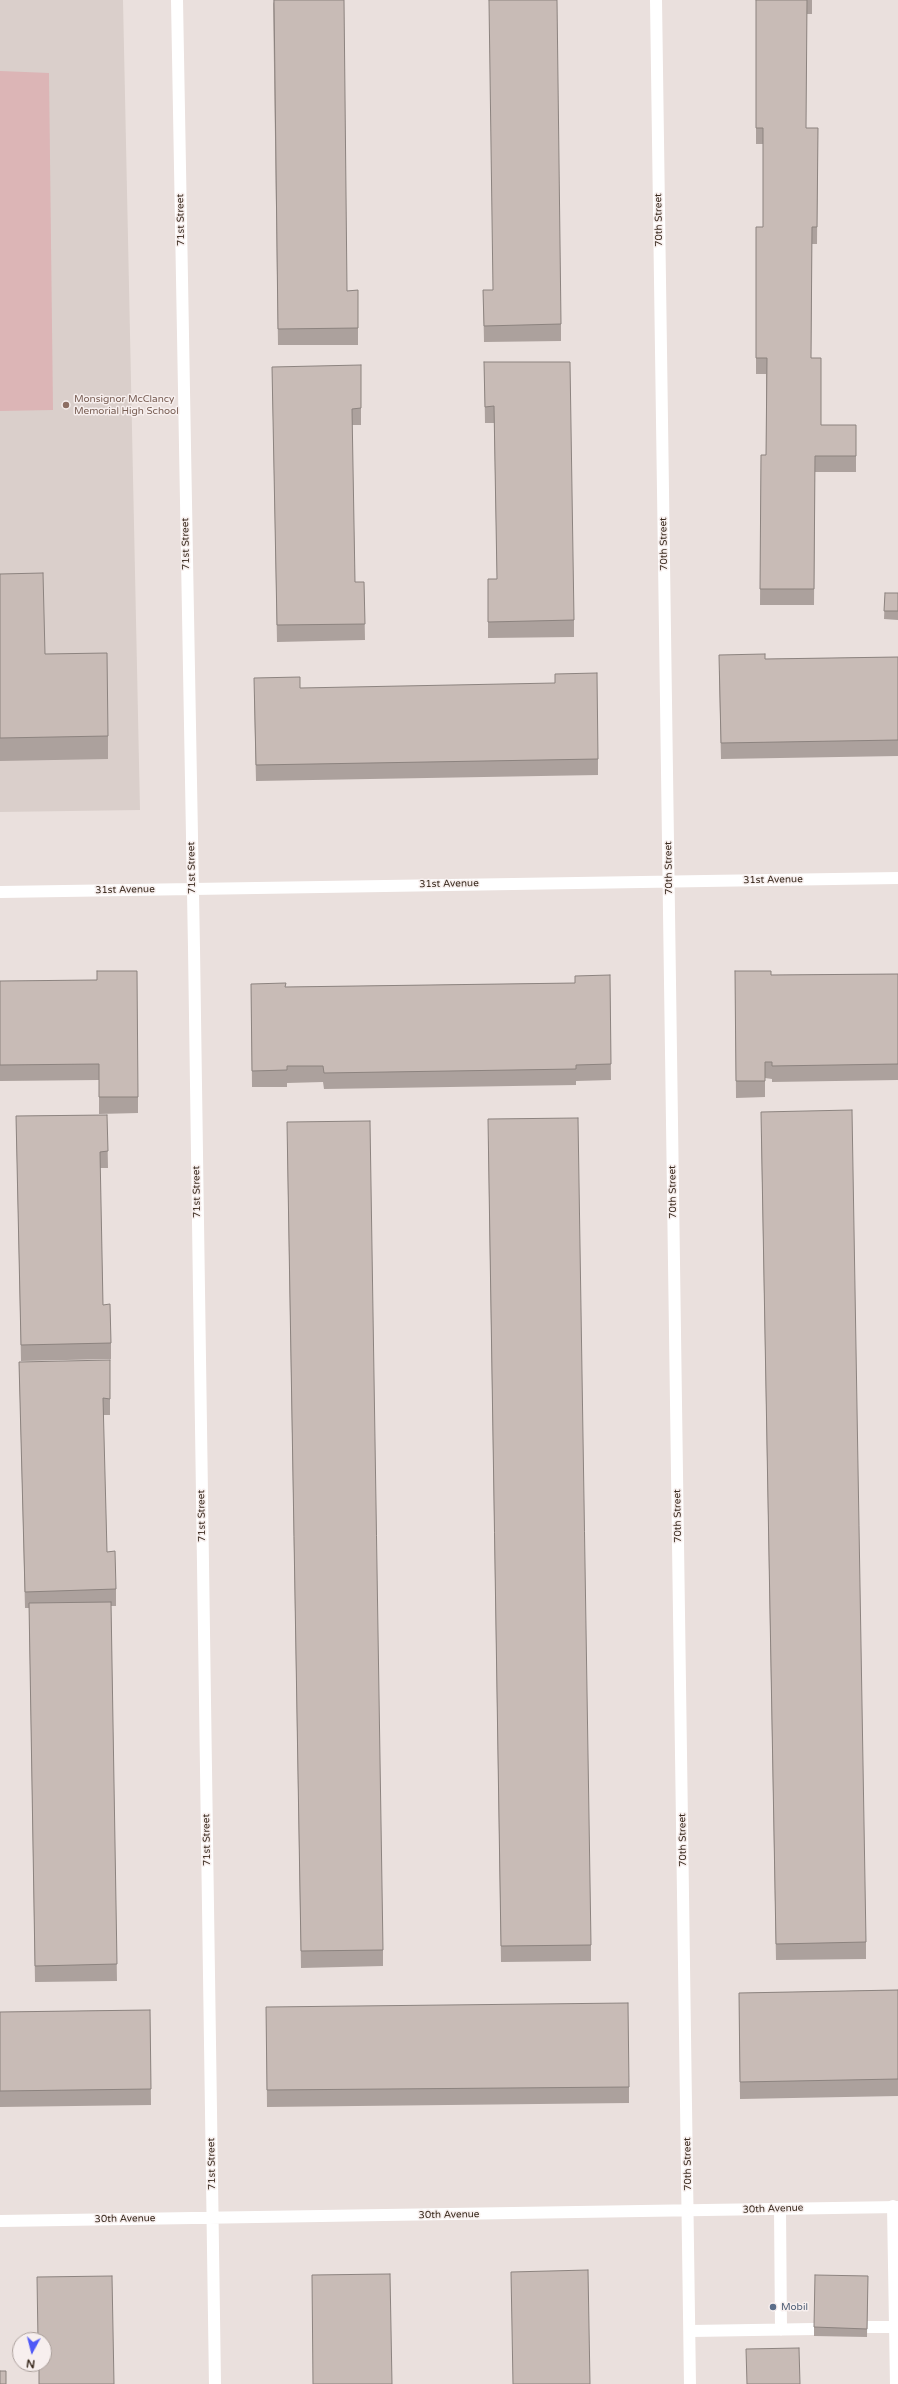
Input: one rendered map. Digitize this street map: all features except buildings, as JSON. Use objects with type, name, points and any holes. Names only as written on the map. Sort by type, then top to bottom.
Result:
[{"type":"street","name":"71st Street","points":[[177,0],[215,2384]]},
{"type":"street","name":"70th Street","points":[[656,0],[690,2384]]},
{"type":"street","name":"31st Avenue","points":[[0,892],[898,878]]},
{"type":"street","name":"30th Avenue","points":[[0,2221],[895,2207]]},
{"type":"street","points":[[895,2207],[894,2327],[896,2384]]},
{"type":"street","points":[[780,2209],[781,2330]]},
{"type":"street","points":[[867,2327],[894,2327]]},
{"type":"street","points":[[690,2331],[781,2330],[814,2328]]},
{"type":"shaded area","name":"Monsignor McClancy Memorial High School","points":[[0,0],[123,0],[140,810],[0,812]]},
{"type":"shaded area","points":[[0,71],[49,73],[53,410],[0,411]]},
{"type":"place","name":"Monsignor McClancy Memorial High School","points":[[66,405]]},
{"type":"place","name":"Mobil","points":[[773,2307]]}]
